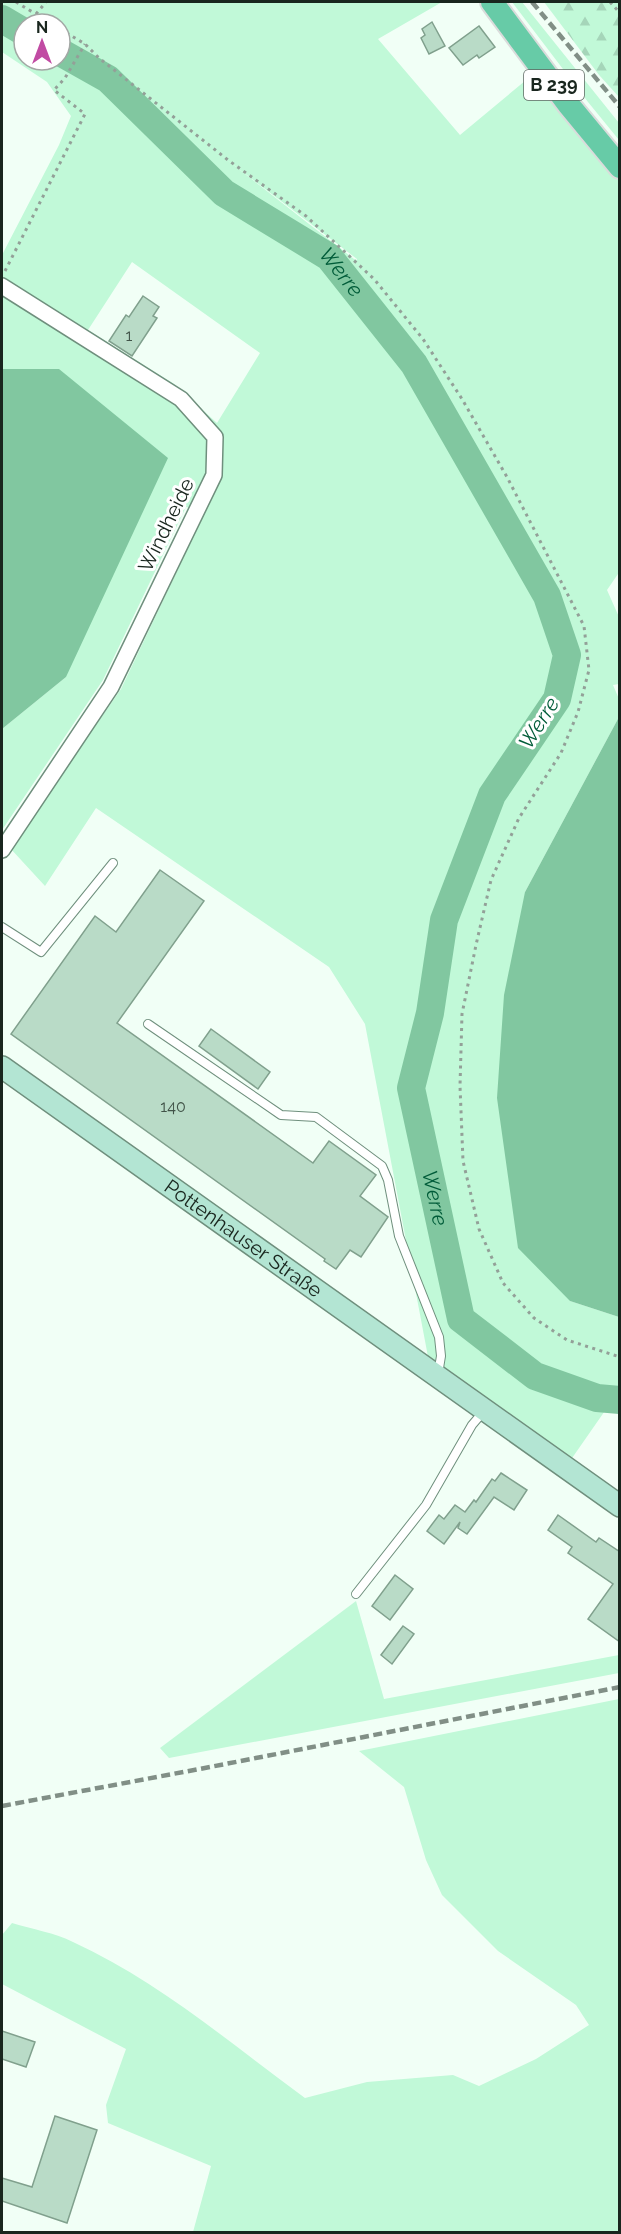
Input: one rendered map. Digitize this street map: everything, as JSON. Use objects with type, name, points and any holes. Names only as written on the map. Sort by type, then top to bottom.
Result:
[{"type":"main road","name":"B 239","points":[[492,2],[568,104],[620,167]]},
{"type":"street","name":"Windheide","points":[[2,286],[181,399],[215,437],[213,475],[111,687],[2,850]]},
{"type":"street","name":"Pottenhauser Straße","points":[[2,1066],[437,1378],[620,1506]]},
{"type":"lane","points":[[2,927],[41,952],[113,862]]},
{"type":"lane","points":[[148,1024],[281,1115],[316,1117],[382,1166],[388,1180],[399,1236],[439,1337],[441,1356],[437,1378]]},
{"type":"lane","points":[[356,1594],[426,1505],[472,1425],[484,1411]]},
{"type":"path","points":[[16,2],[33,12]]},
{"type":"path","points":[[610,2],[620,13]]},
{"type":"path","points":[[72,36],[85,44],[99,58],[228,160],[306,216],[374,279],[423,339],[462,399],[507,477],[584,626],[589,670],[579,712],[561,753],[519,818],[491,880],[476,945],[462,1014],[460,1086],[463,1161],[478,1229],[503,1283],[534,1318],[567,1340],[620,1357]]},
{"type":"path","points":[[2,278],[84,114],[54,90],[65,78],[85,44]]},
{"type":"green space","points":[[2,2],[442,2],[378,39],[460,135],[531,76],[556,108],[619,178],[620,571],[607,590],[619,617],[619,684],[613,685],[619,699],[619,717],[525,892],[570,1301],[619,1317],[619,1407],[609,1405],[570,1461],[429,1362],[365,1024],[329,967],[96,808],[45,886],[10,848],[121,689],[205,512],[186,507],[103,680],[2,830],[2,729],[66,677],[59,369],[2,369],[2,255],[59,145],[71,116],[47,82],[32,72],[72,72],[72,12],[12,12],[12,59],[2,52]],"holes":[[[218,153],[357,259],[357,260],[354,259]],[[132,262],[260,353],[217,423],[174,384],[88,330]]]},
{"type":"green space","points":[[512,2],[522,2],[619,123],[619,140],[588,102]]},
{"type":"green space","points":[[544,2],[619,2],[619,97],[599,75]]},
{"type":"green space","points":[[356,1601],[384,1699],[619,1655],[619,1673],[169,1758],[160,1748]]},
{"type":"green space","points":[[619,1699],[619,2232],[193,2232],[211,2166],[108,2123],[106,2105],[126,2049],[2,1984],[2,1935],[12,1923],[59,1936],[104,1958],[135,1975],[193,2014],[305,2098],[367,2082],[453,2075],[479,2086],[536,2059],[589,2025],[576,2005],[498,1951],[442,1895],[426,1860],[404,1787],[359,1751]]},
{"type":"shaded area","points":[[2,369],[59,369],[168,458],[66,677],[2,729]]},
{"type":"shaded area","points":[[619,717],[620,1317],[570,1301],[518,1248],[497,1098],[504,995],[525,892]]},
{"type":"building","points":[[432,22],[445,46],[429,54],[421,38],[425,35],[422,29]]},
{"type":"building","points":[[479,26],[495,47],[479,58],[477,55],[463,65],[449,48]]},
{"type":"building","points":[[143,296],[159,307],[153,316],[157,318],[132,356],[109,341],[126,315],[129,317]]},
{"type":"building","points":[[160,870],[204,901],[117,1023],[313,1163],[329,1141],[376,1175],[360,1196],[388,1217],[361,1257],[350,1250],[336,1269],[11,1034],[95,916],[116,932]]},
{"type":"building","points":[[211,1029],[270,1072],[258,1089],[199,1046]]},
{"type":"building","points":[[501,1473],[527,1490],[514,1510],[494,1497],[467,1534],[458,1528],[460,1522],[444,1544],[427,1531],[439,1515],[444,1519],[455,1505],[465,1512],[474,1500],[476,1502],[492,1479],[495,1481]]},
{"type":"building","points":[[558,1515],[596,1542],[599,1538],[620,1552],[620,1642],[588,1619],[613,1584],[568,1553],[572,1547],[548,1530]]},
{"type":"building","points":[[395,1575],[413,1589],[390,1620],[372,1606]]},
{"type":"building","points":[[403,1626],[414,1634],[392,1664],[381,1655]]},
{"type":"building","points":[[2,2031],[35,2042],[26,2067],[2,2059]]},
{"type":"building","points":[[55,2116],[97,2130],[67,2223],[2,2201],[2,2178],[32,2187]]},
{"type":"waterway","name":"Werre","points":[[2,19],[12,25]]},
{"type":"waterway","name":"Werre","points":[[72,59],[108,79],[224,193],[329,257],[414,364],[547,596],[567,655],[557,699],[492,795],[444,920],[430,1013],[411,1088],[461,1319],[535,1376],[597,1398],[620,1400]]},
{"type":"railway","points":[[532,2],[620,107]]},
{"type":"railway","points":[[2,1806],[620,1687]]}]
